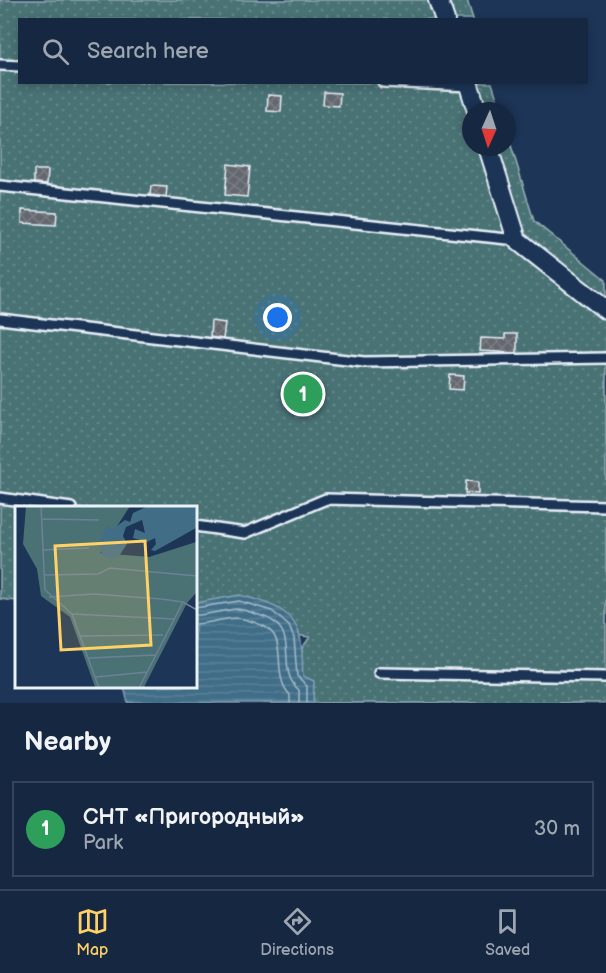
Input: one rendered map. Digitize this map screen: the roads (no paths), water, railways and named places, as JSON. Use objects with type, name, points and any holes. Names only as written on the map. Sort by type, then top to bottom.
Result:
[{"type":"street","points":[[438,0],[444,18]]},
{"type":"street","points":[[469,84],[474,102]]},
{"type":"street","points":[[491,156],[517,240],[606,310]]},
{"type":"lane","points":[[0,65],[18,66]]},
{"type":"lane","points":[[0,186],[517,240]]},
{"type":"lane","points":[[0,319],[364,362],[606,358]]},
{"type":"lane","points":[[0,498],[57,506]]},
{"type":"lane","points":[[196,526],[245,533],[326,499],[606,506]]},
{"type":"lane","points":[[379,673],[606,677]]},
{"type":"water","points":[[240,595],[259,600],[285,613],[297,627],[301,642],[303,676],[314,681],[313,703],[128,703],[124,688],[196,688],[196,603]]},
{"type":"place","name":"СНТ «Пригородный»","points":[[303,394]]}]
